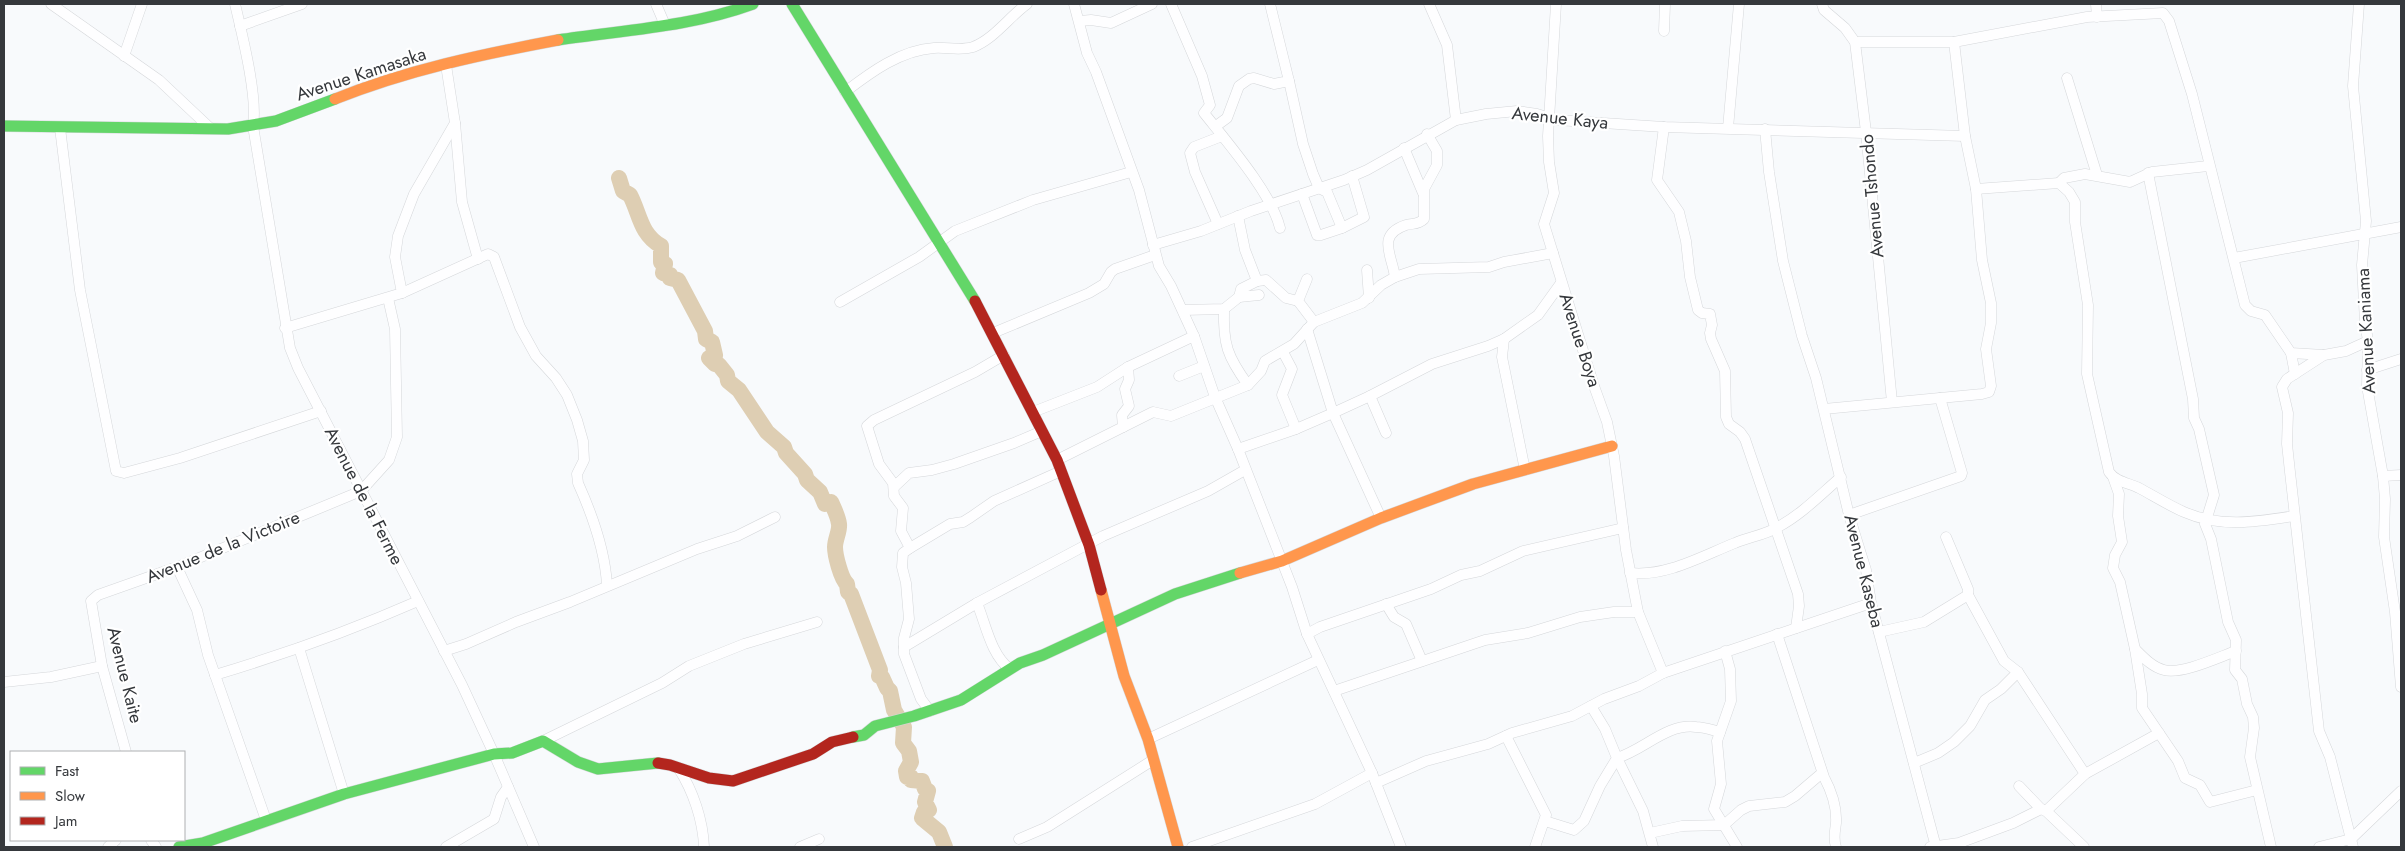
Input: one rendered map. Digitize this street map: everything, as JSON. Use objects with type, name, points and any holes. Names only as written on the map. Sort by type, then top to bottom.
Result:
[{"type":"street","points":[[51,4],[173,91],[210,128]]},
{"type":"street","points":[[124,56],[142,4]]},
{"type":"street","name":"Avenue de la Ferme","points":[[235,4],[253,103],[253,126],[285,328],[294,358],[444,651],[494,754],[534,847]]},
{"type":"street","points":[[240,26],[302,4]]},
{"type":"street","points":[[656,4],[665,25]]},
{"type":"street","name":"Avenue Kamasaka","points":[[4,126],[210,128],[253,126],[282,118],[414,71],[532,45],[706,19],[753,4]]},
{"type":"street","points":[[792,4],[845,92],[857,108],[938,241],[966,283],[1057,460],[1089,545],[1112,624],[1124,676],[1148,739],[1178,847]]},
{"type":"street","points":[[845,92],[876,71],[908,53],[935,48],[971,48],[992,35],[1027,4]]},
{"type":"street","points":[[1074,4],[1080,21],[1082,38],[1104,92],[1144,206],[1154,250],[1194,336],[1215,397],[1238,449],[1282,562],[1307,634],[1374,778],[1401,847]]},
{"type":"street","points":[[1080,21],[1091,20],[1111,23],[1130,16],[1152,4]]},
{"type":"street","points":[[1171,4],[1202,76],[1210,106],[1204,113],[1216,126],[1272,205],[1280,228]]},
{"type":"street","points":[[1270,4],[1303,144],[1313,174],[1310,191],[1317,235],[1321,236],[1342,228],[1364,217],[1352,176]]},
{"type":"street","points":[[1429,4],[1446,45],[1456,120]]},
{"type":"street","name":"Avenue Boya","points":[[1556,4],[1548,118],[1548,162],[1554,194],[1544,222],[1561,283],[1607,422],[1638,612],[1663,673]]},
{"type":"street","points":[[1664,31],[1665,4]]},
{"type":"street","points":[[1728,128],[1739,4]]},
{"type":"street","points":[[1822,4],[1824,10],[1845,28],[1855,42],[1954,42],[2097,17],[2159,13],[2167,18],[2192,94],[2208,166],[2245,305],[2251,311],[2265,315],[2292,352],[2295,374]]},
{"type":"street","points":[[2096,4],[2097,17]]},
{"type":"street","name":"Avenue Kaniama","points":[[2359,4],[2353,86],[2366,234],[2362,273],[2368,341],[2366,386],[2383,476],[2385,499],[2384,537],[2395,612],[2401,688]]},
{"type":"street","name":"Avenue Tshondo","points":[[1855,42],[1866,132],[1892,402]]},
{"type":"street","points":[[1824,409],[1989,392],[1991,386],[1986,361],[1991,303],[1982,260],[1976,189],[1965,136],[1954,42]]},
{"type":"street","points":[[446,65],[455,123],[462,202],[478,259]]},
{"type":"street","points":[[1216,126],[1228,118],[1240,86],[1249,79],[1254,78],[1274,84],[1289,81]]},
{"type":"street","points":[[2067,78],[2097,175]]},
{"type":"street","name":"Avenue Kaya","points":[[993,333],[1090,293],[1104,284],[1110,272],[1154,250],[1238,216],[1352,176],[1456,120],[1517,111],[1557,120],[1664,127],[1965,136]]},
{"type":"street","points":[[402,293],[395,252],[405,216],[414,194],[455,123]]},
{"type":"street","points":[[1664,127],[1657,180],[1678,212],[1686,241],[1690,277],[1698,310],[1702,314],[1710,314],[1712,318],[1711,340],[1725,371],[1726,417],[1729,424],[1740,432],[1745,439],[1798,594],[1799,606],[1796,628]]},
{"type":"street","points":[[60,128],[80,290],[116,471],[124,474],[180,458],[321,411]]},
{"type":"street","name":"Avenue Kaseba","points":[[1765,129],[1769,172],[1783,261],[1866,570],[1871,603],[1914,763],[1934,847],[1959,843],[2043,810],[2085,774],[2159,733]]},
{"type":"street","points":[[1423,193],[1437,165],[1437,151],[1428,134]]},
{"type":"street","points":[[1218,224],[1195,172],[1190,153],[1194,148],[1222,136]]},
{"type":"street","points":[[1394,277],[1386,244],[1388,237],[1392,232],[1405,225],[1420,223],[1424,220],[1423,193],[1404,148]]},
{"type":"street","points":[[1976,189],[2059,183],[2064,178],[2085,174],[2130,182],[2148,173],[2208,166]]},
{"type":"street","points":[[840,302],[919,257],[938,241],[955,231],[1033,200],[1131,172]]},
{"type":"street","points":[[2148,173],[2193,399],[2194,418],[2199,429],[2214,496],[2205,520],[2212,539],[2228,622],[2236,640],[2235,670],[2242,679],[2246,704],[2253,717],[2254,728],[2250,756],[2271,847]]},
{"type":"street","points":[[2059,183],[2069,192],[2075,202],[2075,222],[2088,305],[2087,374],[2109,472],[2113,477],[2119,494],[2118,516],[2122,542],[2115,555],[2113,568],[2120,582],[2135,649],[2142,694],[2142,708],[2178,761],[2184,778],[2200,785],[2210,802],[2257,790]]},
{"type":"street","points":[[1310,191],[1327,192],[1342,228]]},
{"type":"street","points":[[1238,216],[1245,250],[1257,282]]},
{"type":"street","points":[[2234,258],[2401,227]]},
{"type":"street","points":[[1057,460],[1153,412],[1171,416],[1248,385],[1261,371],[1265,361],[1283,352],[1302,338],[1310,326],[1362,303],[1381,284],[1394,277],[1419,269],[1489,267],[1504,262],[1553,253]]},
{"type":"street","points":[[285,328],[305,324],[365,303],[402,293],[488,254],[494,258],[513,312],[536,356],[556,378],[567,395],[583,441],[584,460],[577,474],[578,483],[602,553],[608,585]]},
{"type":"street","points":[[1366,270],[1369,298]]},
{"type":"street","points":[[1307,279],[1298,301],[1310,326],[1333,413],[1381,518]]},
{"type":"street","points":[[1239,297],[1241,289],[1266,280],[1286,298],[1298,301]]},
{"type":"street","points":[[1238,449],[1296,429],[1333,413],[1432,364],[1504,339],[1538,315],[1561,283]]},
{"type":"street","points":[[1183,310],[1224,309],[1239,297],[1259,295]]},
{"type":"street","points":[[361,491],[389,460],[397,437],[395,329],[388,298]]},
{"type":"street","points":[[1224,309],[1223,326],[1227,350],[1248,385]]},
{"type":"street","points":[[1033,412],[1097,387],[1128,367],[1194,336]]},
{"type":"street","points":[[1504,339],[1502,357],[1525,470]]},
{"type":"street","points":[[2292,352],[2324,355],[2346,351],[2368,341]]},
{"type":"street","points":[[1283,352],[1292,369],[1282,395],[1296,429]]},
{"type":"street","points":[[910,548],[902,531],[903,508],[894,496],[894,487],[879,464],[868,430],[870,422],[975,372],[1004,355]]},
{"type":"street","points":[[2324,355],[2287,379],[2282,387],[2288,413],[2287,444],[2294,516],[2319,731],[2333,766],[2352,843]]},
{"type":"street","points":[[2367,370],[2401,359]]},
{"type":"street","points":[[1179,376],[1204,366]]},
{"type":"street","points":[[1123,426],[1122,415],[1129,406],[1125,389],[1129,380],[1128,367]]},
{"type":"street","points":[[1370,396],[1386,432]]},
{"type":"street","points":[[1850,515],[1961,476],[1962,472],[1940,398]]},
{"type":"street","points":[[894,487],[909,472],[932,470],[954,464],[1042,431]]},
{"type":"street","points":[[543,740],[592,768],[660,764],[722,781],[734,781],[813,754],[832,742],[864,735],[875,726],[930,711],[975,692],[1010,668],[1112,624],[1175,594],[1282,562],[1381,518],[1473,484],[1612,446]]},
{"type":"street","points":[[904,647],[977,603],[1103,536],[1208,491],[1245,470]]},
{"type":"street","points":[[930,711],[921,699],[912,680],[904,647],[909,619],[906,583],[902,567],[903,553],[950,524],[963,522],[994,501],[1062,471]]},
{"type":"street","points":[[2383,476],[2401,475]]},
{"type":"street","points":[[1630,572],[1649,574],[1695,560],[1736,542],[1776,529],[1803,512],[1840,477]]},
{"type":"street","points":[[2113,477],[2137,487],[2184,512],[2205,520],[2224,523],[2252,522],[2294,516]]},
{"type":"street","name":"Avenue de la Victoire","points":[[91,606],[91,601],[98,595],[177,567],[361,491]]},
{"type":"street","points":[[444,651],[466,644],[697,549],[737,536],[775,518]]},
{"type":"street","points":[[1307,634],[1320,627],[1432,589],[1460,576],[1480,571],[1523,551],[1623,528]]},
{"type":"street","points":[[1946,537],[1968,588],[1968,595],[2004,661],[2018,672],[2085,774]]},
{"type":"street","points":[[177,567],[197,610],[215,675],[266,820]]},
{"type":"street","points":[[1879,632],[1924,622],[1968,595]]},
{"type":"street","points":[[215,675],[361,626],[418,601]]},
{"type":"street","points":[[977,603],[995,654],[1000,662],[1010,668]]},
{"type":"street","points":[[1192,847],[1315,804],[1374,778],[1488,744],[1506,736],[1572,716],[1604,698],[1639,686],[1663,673],[1871,603]]},
{"type":"street","points":[[1386,604],[1394,617],[1406,624],[1422,661]]},
{"type":"street","name":"Avenue Kaite","points":[[91,606],[102,666],[126,751]]},
{"type":"street","points":[[1334,692],[1485,640],[1528,633],[1580,617],[1614,612],[1638,612]]},
{"type":"street","points":[[179,847],[203,845],[266,820],[344,794],[494,754],[512,753],[662,683],[689,666],[744,644],[817,622]]},
{"type":"street","points":[[1776,634],[1822,773],[1832,790],[1836,815],[1834,836],[1836,847]]},
{"type":"street","points":[[299,648],[344,794]]},
{"type":"street","points":[[2135,649],[2153,665],[2164,671],[2176,671],[2236,651]]},
{"type":"street","points":[[1725,651],[1730,669],[1731,701],[1717,741],[1721,784],[1714,809],[1737,847]]},
{"type":"street","points":[[1148,739],[1318,660]]},
{"type":"street","points":[[4,682],[51,677],[102,666]]},
{"type":"street","points":[[1914,763],[1938,753],[1954,742],[1970,726],[1985,700],[2018,672]]},
{"type":"street","points":[[1591,706],[1605,729],[1643,811],[1653,847]]},
{"type":"street","points":[[1545,821],[1574,830],[1584,821],[1600,786],[1617,758],[1628,755],[1671,729],[1695,726],[1720,732]]},
{"type":"street","points":[[1506,736],[1545,812],[1545,821],[1535,847]]},
{"type":"street","points":[[1019,839],[1047,827],[1153,760]]},
{"type":"street","points":[[679,769],[688,786],[701,823],[704,847]]},
{"type":"street","points":[[1650,833],[1682,826],[1724,825],[1740,810],[1749,806],[1785,802],[1822,773]]},
{"type":"street","points":[[446,847],[494,819],[501,797],[508,786]]},
{"type":"street","points":[[2019,786],[2084,847]]},
{"type":"street","points":[[2319,847],[2352,843],[2401,791]]},
{"type":"street","points":[[800,847],[819,839]]},
{"type":"waterway","points":[[619,178],[623,191],[630,195],[645,230],[661,246],[661,262],[665,264],[663,273],[670,275],[670,278],[678,280],[705,331],[706,339],[712,342],[715,355],[709,358],[719,365],[727,375],[728,381],[739,390],[767,432],[784,447],[786,453],[805,474],[807,480],[820,492],[825,504],[831,502],[839,524],[835,547],[839,567],[880,670],[879,676],[882,677],[890,691],[894,710],[904,727],[903,743],[909,751],[911,762],[906,771],[907,777],[911,777],[911,780],[922,781],[925,789],[928,791],[925,802],[929,810],[924,812],[922,818],[939,832],[945,847]]},
{"type":"traffic: fast","points":[[558,40],[681,23],[729,12],[753,4]]},
{"type":"traffic: fast","points":[[792,4],[975,301]]},
{"type":"traffic: fast","points":[[4,126],[228,129],[276,121],[335,99]]},
{"type":"traffic: fast","points":[[853,737],[864,735],[875,726],[914,716],[961,700],[1020,663],[1043,655],[1175,594],[1240,573]]},
{"type":"traffic: fast","points":[[179,847],[203,843],[344,794],[494,754],[512,753],[543,741],[578,762],[598,769],[658,763]]},
{"type":"traffic: slow","points":[[335,99],[417,71],[558,40]]},
{"type":"traffic: slow","points":[[1240,573],[1282,561],[1381,518],[1473,484],[1612,446]]},
{"type":"traffic: slow","points":[[1101,590],[1124,676],[1148,739],[1178,847]]},
{"type":"traffic: jam","points":[[975,301],[1057,460],[1089,545],[1101,590]]},
{"type":"traffic: jam","points":[[658,763],[709,778],[733,781],[813,754],[832,742],[853,737]]}]
